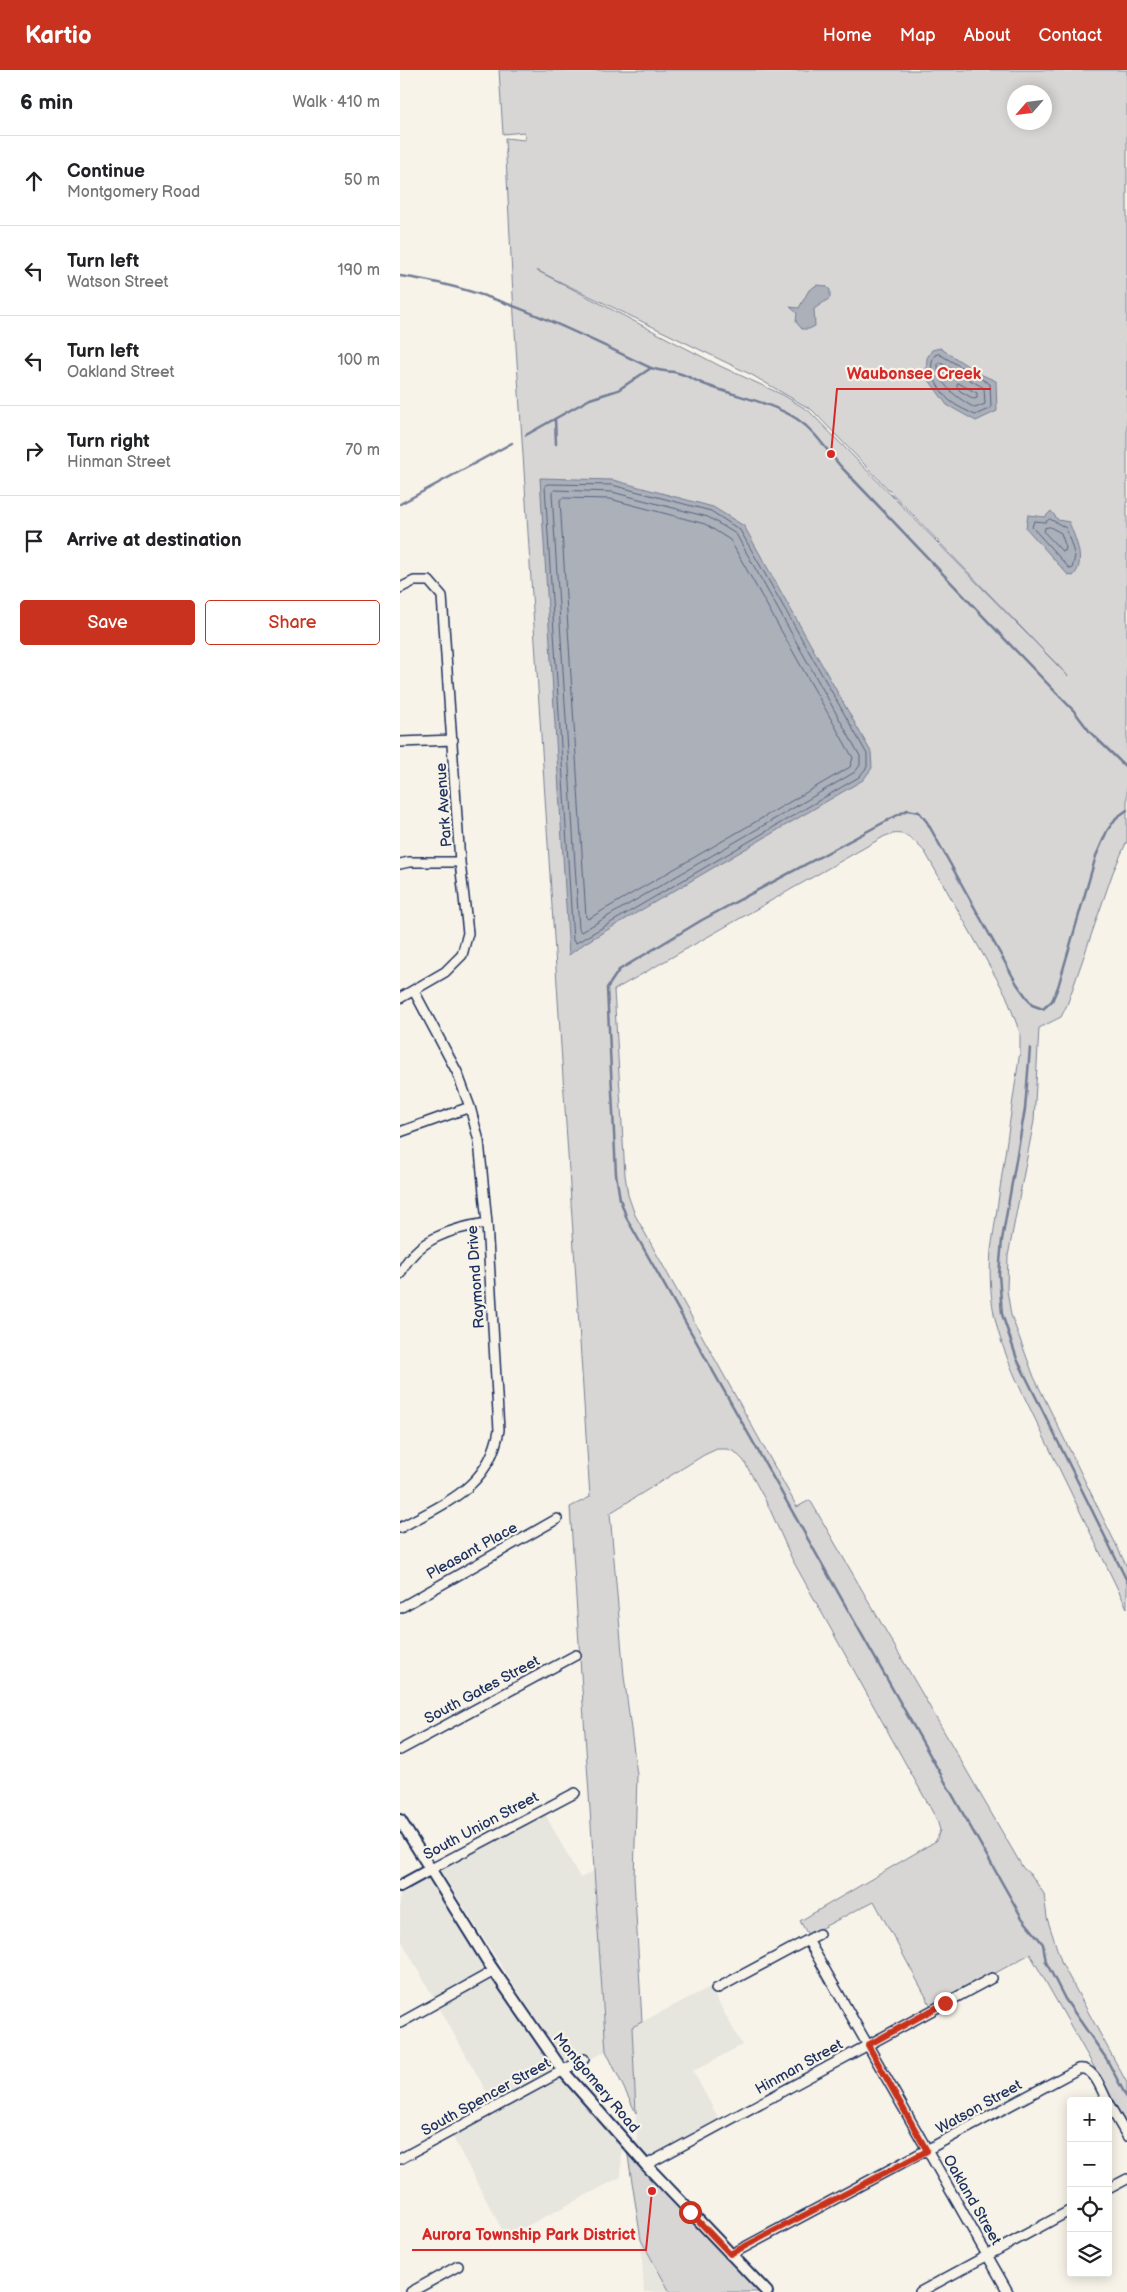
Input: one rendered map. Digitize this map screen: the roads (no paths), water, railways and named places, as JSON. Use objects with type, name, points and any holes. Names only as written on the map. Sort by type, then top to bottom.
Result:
[{"type":"street","name":"Park Avenue","points":[[400,588],[414,581],[429,581],[442,596],[460,862],[468,933],[462,955],[445,972],[400,998]]},
{"type":"street","points":[[400,742],[453,740]]},
{"type":"street","points":[[400,864],[409,862],[460,862]]},
{"type":"street","name":"Raymond Drive","points":[[400,1528],[471,1486],[482,1475],[496,1447],[498,1412],[482,1164],[470,1107],[458,1072],[414,991]]},
{"type":"street","points":[[400,1132],[470,1107]]},
{"type":"street","points":[[400,1274],[413,1255],[436,1237],[465,1226],[487,1223]]},
{"type":"street","name":"Pleasant Place","points":[[400,1608],[557,1519]]},
{"type":"street","name":"South Gates Street","points":[[400,1750],[576,1655]]},
{"type":"street","name":"South Union Street","points":[[400,1886],[575,1793]]},
{"type":"street","name":"Montgomery Road","points":[[400,1820],[494,1971],[562,2071],[646,2165],[767,2292]]},
{"type":"street","points":[[716,1989],[819,1934]]},
{"type":"street","name":"Oakland Street","points":[[808,1940],[1008,2292]]},
{"type":"street","points":[[400,2023],[494,1971]]},
{"type":"street","name":"Hinman Street","points":[[646,2165],[992,1978]]},
{"type":"street","name":"South Spencer Street","points":[[400,2159],[584,2059]]},
{"type":"street","name":"Watson Street","points":[[730,2254],[927,2151],[1072,2072],[1083,2068],[1093,2076],[1105,2097]]},
{"type":"street","points":[[1112,2109],[1127,2136]]},
{"type":"street","points":[[1112,2187],[1127,2179]]},
{"type":"street","points":[[920,2292],[1067,2212]]},
{"type":"street","points":[[411,2292],[458,2266]]},
{"type":"water","points":[[817,285],[826,286],[830,290],[830,298],[814,309],[815,326],[809,329],[802,329],[796,322],[797,313],[790,307],[799,308],[809,290]]},
{"type":"water","points":[[940,348],[980,374],[996,381],[997,411],[976,421],[947,405],[926,376],[927,358],[932,350]]},
{"type":"water","points":[[540,478],[613,480],[713,507],[744,526],[871,752],[872,768],[863,780],[585,943],[569,955]]},
{"type":"water","points":[[1051,511],[1058,520],[1069,522],[1077,542],[1079,564],[1073,576],[1068,575],[1026,528],[1028,515],[1045,517]]},
{"type":"waterway","points":[[400,276],[466,290],[498,300],[560,325],[651,368],[683,374],[709,386],[776,408],[797,419],[817,437],[846,472],[1074,711],[1090,732],[1127,768]]},
{"type":"waterway","points":[[526,435],[590,399],[618,390],[651,368]]},
{"type":"waterway","points":[[555,419],[556,444]]},
{"type":"waterway","points":[[400,504],[512,443]]},
{"type":"waterway","points":[[1127,810],[1116,818],[1107,831],[1096,856],[1058,987],[1052,1001],[1043,1009],[1032,1005],[1017,984],[927,822],[919,812],[907,810],[702,920],[619,970],[607,988],[616,1174],[620,1199],[627,1219],[1022,1918],[1043,1944],[1046,1962],[1065,1999],[1106,2058],[1127,2098]]},
{"type":"waterway","points":[[1030,1048],[1025,1109],[1002,1240],[999,1274],[1002,1314],[1017,1359],[1127,1581]]},
{"type":"place","name":"Waubonsee Creek","points":[[831,454]]},
{"type":"place","name":"Aurora Township Park District","points":[[652,2191]]}]
